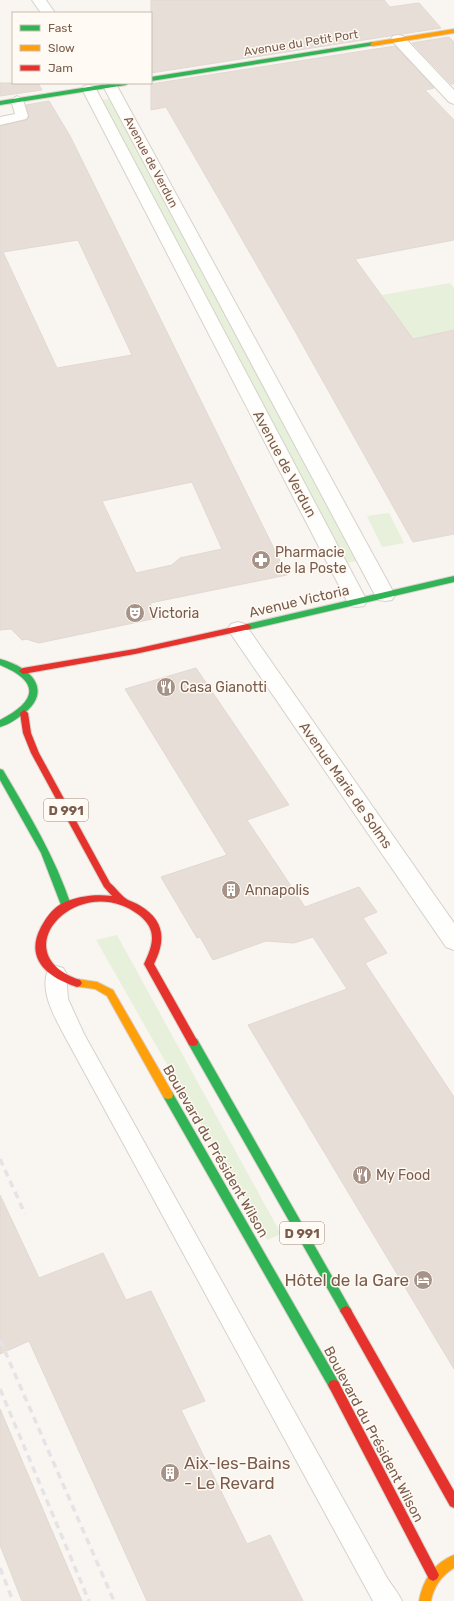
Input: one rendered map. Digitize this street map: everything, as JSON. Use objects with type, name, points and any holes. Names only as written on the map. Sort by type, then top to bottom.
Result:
[{"type":"main road","name":"Avenue du Petit Port","points":[[152,79],[454,31]]},
{"type":"main road","points":[[0,103],[104,86]]},
{"type":"main road","name":"Avenue Victoria","points":[[23,671],[88,662],[150,650],[454,579]]},
{"type":"main road","name":"Avenue Victoria","points":[[84,671],[150,650]]},
{"type":"main road","points":[[0,662],[11,665],[23,671],[37,684],[32,702],[24,713],[0,724]]},
{"type":"main road","name":"Boulevard du Président Wilson","points":[[24,713],[27,733],[35,753],[107,886],[122,900]]},
{"type":"main road","name":"D 991","points":[[0,772],[38,837],[63,891],[66,906]]},
{"type":"main road","name":"Boulevard du Président Wilson","points":[[433,1576],[344,1403],[110,994],[98,986],[79,984],[62,978],[49,968],[41,956],[39,942],[43,928],[52,916],[66,906],[83,900],[103,897],[122,900],[139,908],[151,920],[158,934],[156,949],[149,964],[454,1502]]},
{"type":"main road","points":[[424,1601],[426,1590],[433,1576],[444,1566],[454,1561]]},
{"type":"street","points":[[38,0],[47,12]]},
{"type":"street","points":[[398,39],[454,99]]},
{"type":"street","name":"Avenue de Verdun","points":[[104,86],[238,323],[385,595]]},
{"type":"street","name":"Avenue de Verdun","points":[[104,86],[213,327],[357,601]]},
{"type":"street","points":[[213,327],[238,323]]},
{"type":"street","name":"Avenue Marie de Solms","points":[[238,629],[454,941]]},
{"type":"lane","points":[[0,121],[22,116],[17,100]]},
{"type":"lane","points":[[56,973],[54,983],[58,1004],[76,1038],[377,1584],[384,1596],[390,1601]]},
{"type":"green space","points":[[109,99],[228,304],[357,561],[347,563],[102,100]]},
{"type":"green space","points":[[450,283],[454,288],[454,330],[412,339],[382,295]]},
{"type":"green space","points":[[389,513],[404,543],[382,547],[367,516]]},
{"type":"green space","points":[[117,935],[281,1234],[267,1240],[96,940]]},
{"type":"building","points":[[151,0],[384,0],[390,7],[419,3],[441,28],[152,73]]},
{"type":"building","points":[[449,37],[454,42],[454,84],[451,84],[412,43]]},
{"type":"building","points":[[395,46],[434,88],[425,90],[454,120],[454,240],[355,259],[413,339],[454,330],[454,534],[413,542],[296,333],[166,107],[151,110],[152,84]]},
{"type":"building","points":[[0,83],[39,84],[42,90],[0,96]]},
{"type":"building","points":[[49,101],[70,136],[287,575],[150,603],[157,618],[39,643],[26,639],[22,640],[11,629],[0,630],[0,126],[27,120],[29,116],[26,105]],"holes":[[[78,240],[132,355],[57,368],[3,252]],[[192,482],[222,549],[180,558],[172,565],[136,573],[102,501]]]},
{"type":"building","points":[[196,668],[289,805],[247,820],[305,907],[359,887],[377,912],[363,918],[387,953],[365,963],[454,1097],[454,1369],[248,1025],[347,989],[313,937],[294,943],[266,941],[213,960],[200,937],[197,938],[161,877],[227,855],[125,689]]},
{"type":"building","name":"Aix-les-Bains - Le Revard","points":[[0,1195],[39,1278],[103,1253],[126,1300],[151,1291],[205,1401],[181,1410],[247,1544],[270,1535],[303,1601],[147,1601],[29,1341],[0,1354]]},
{"type":"building","points":[[0,1409],[82,1601],[22,1601],[0,1545]]},
{"type":"railway","points":[[0,1159],[25,1214]]},
{"type":"railway","points":[[0,1340],[114,1601]]},
{"type":"railway","points":[[0,1389],[89,1601]]},
{"type":"railway","points":[[0,1568],[13,1601]]},
{"type":"traffic: fast","points":[[152,79],[373,44]]},
{"type":"traffic: fast","points":[[0,103],[120,84]]},
{"type":"traffic: fast","points":[[247,627],[454,579]]},
{"type":"traffic: fast","points":[[0,662],[16,668],[26,676],[32,684],[34,692],[32,700],[25,709],[14,717],[0,724]]},
{"type":"traffic: fast","points":[[0,772],[46,853],[66,905]]},
{"type":"traffic: fast","points":[[193,1042],[346,1311]]},
{"type":"traffic: fast","points":[[168,1095],[334,1385]]},
{"type":"traffic: slow","points":[[373,44],[454,31]]},
{"type":"traffic: slow","points":[[77,983],[97,986],[110,993],[168,1095]]},
{"type":"traffic: slow","points":[[425,1601],[428,1588],[434,1577],[443,1568],[454,1561]]},
{"type":"traffic: jam","points":[[23,671],[135,652],[247,627]]},
{"type":"traffic: jam","points":[[24,713],[27,733],[35,753],[107,885],[122,900]]},
{"type":"traffic: jam","points":[[77,983],[60,977],[50,970],[43,960],[40,944],[43,931],[47,924],[60,909],[79,901],[90,899],[102,898],[115,900],[137,908],[146,915],[157,931],[157,945],[149,964],[193,1042]]},
{"type":"traffic: jam","points":[[346,1311],[454,1502]]},
{"type":"traffic: jam","points":[[334,1385],[433,1575]]},
{"type":"place","name":"Pharmacie de la Poste","points":[[261,560]]},
{"type":"place","name":"Victoria","points":[[135,613]]},
{"type":"place","name":"Casa Gianotti","points":[[166,687]]},
{"type":"place","name":"Annapolis","points":[[231,890]]},
{"type":"place","name":"My Food","points":[[362,1175]]},
{"type":"place","name":"Hôtel de la Gare","points":[[423,1280]]},
{"type":"place","name":"Aix-les-Bains - Le Revard","points":[[170,1473]]}]
